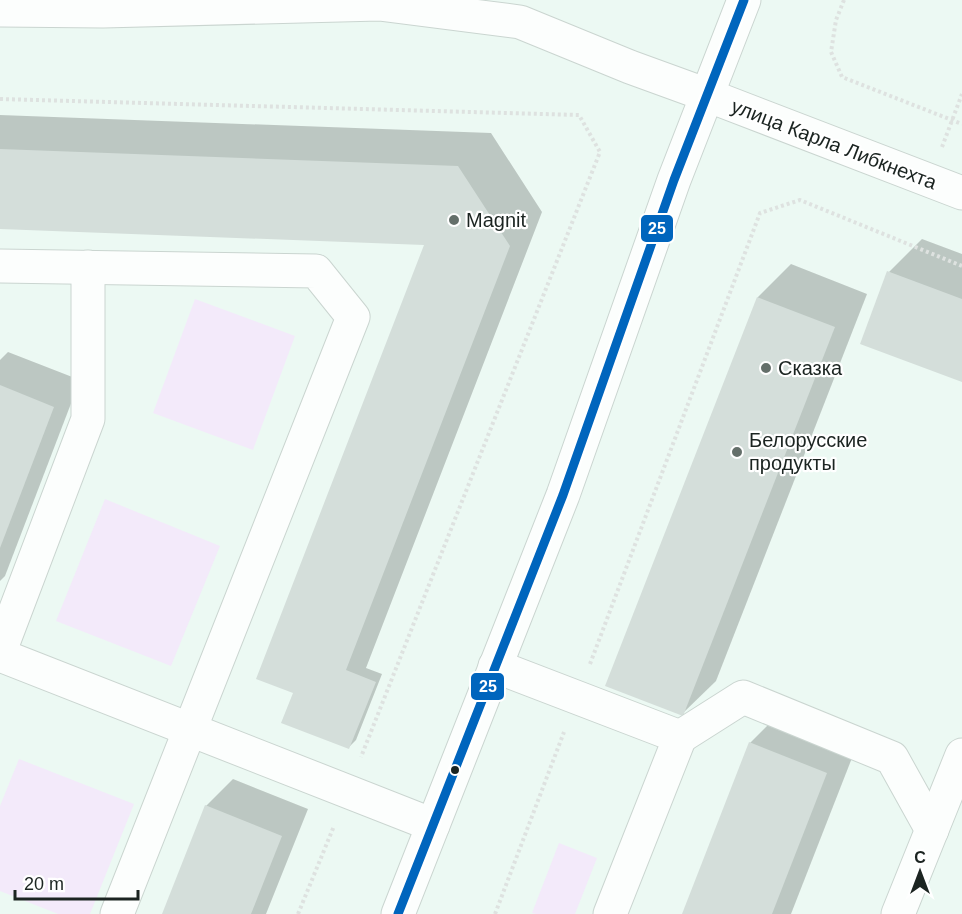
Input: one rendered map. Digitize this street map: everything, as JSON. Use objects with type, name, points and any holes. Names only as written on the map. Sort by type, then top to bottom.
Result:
[{"type":"main road","points":[[398,914],[563,495],[674,180],[744,0]]},
{"type":"main road","name":"улица Карла Либкнехта","points":[[0,10],[103,6],[379,4],[521,11],[630,67],[962,193]]},
{"type":"main road","points":[[0,266],[316,271],[353,317],[117,914]]},
{"type":"main road","points":[[88,267],[88,419],[0,653],[433,825]]},
{"type":"main road","points":[[495,666],[680,737]]},
{"type":"main road","points":[[609,914],[680,737],[743,696],[892,758],[932,830]]},
{"type":"main road","points":[[898,914],[962,755]]},
{"type":"path","points":[[844,0],[836,20],[831,52],[842,77],[962,124]]},
{"type":"path","points":[[929,181],[962,94]]},
{"type":"path","points":[[0,99],[579,115],[600,152],[298,914]]},
{"type":"path","points":[[495,914],[760,213],[800,200],[962,266]]},
{"type":"shaded area","points":[[195,299],[295,336],[253,450],[153,413]]},
{"type":"shaded area","points":[[105,499],[220,546],[171,666],[56,621]]},
{"type":"shaded area","points":[[19,759],[134,804],[90,914],[58,914],[0,891],[0,806]]},
{"type":"shaded area","points":[[559,843],[597,858],[575,914],[532,913]]},
{"type":"building","points":[[0,149],[458,166],[510,246],[346,670],[376,682],[349,749],[281,723],[293,693],[256,679],[424,245],[0,229]]},
{"type":"building","points":[[887,271],[962,299],[962,382],[860,344]]},
{"type":"building","points":[[757,297],[835,327],[683,716],[605,686]]},
{"type":"building","points":[[0,385],[54,407],[0,548]]},
{"type":"building","points":[[749,742],[827,773],[772,914],[682,914]]},
{"type":"building","points":[[205,805],[282,836],[251,914],[162,914]]},
{"type":"transit line","name":"25","points":[[398,914],[563,495],[674,180],[744,0]]},
{"type":"place","name":"Magnit","points":[[454,220]]},
{"type":"place","name":"Сказка","points":[[766,368]]},
{"type":"place","name":"Белорусские продукты","points":[[737,452]]}]
